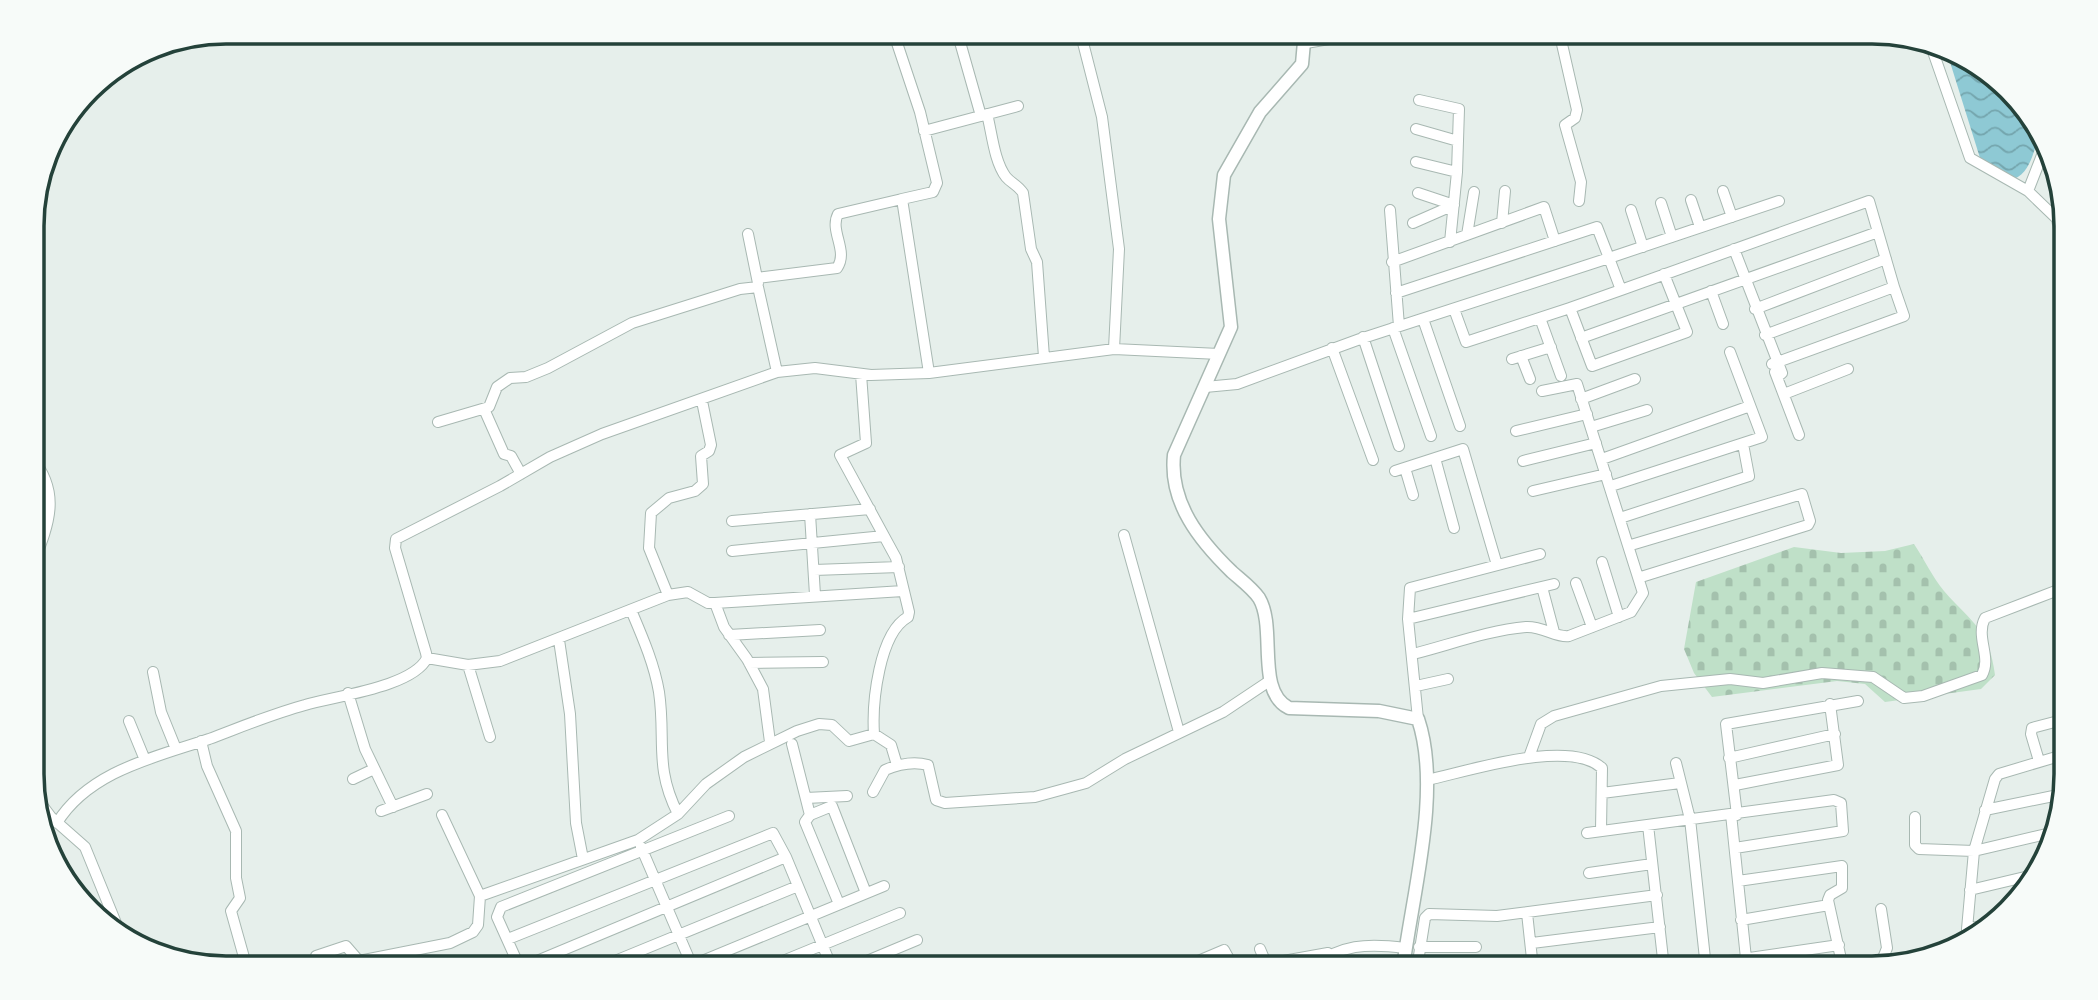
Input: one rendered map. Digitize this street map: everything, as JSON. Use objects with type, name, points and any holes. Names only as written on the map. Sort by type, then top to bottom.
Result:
[{"type":"street","points":[[438,422],[484,409],[493,404],[500,383],[548,368],[632,323],[758,282],[837,268],[842,257],[835,225],[838,214],[936,189],[937,183],[924,131],[897,44]]},
{"type":"street","points":[[961,44],[1002,168],[1008,180],[1023,192],[1031,249],[1037,262],[1044,357]]},
{"type":"street","points":[[1083,44],[1102,117],[1119,249],[1114,349]]},
{"type":"street","points":[[1304,44],[1302,64],[1260,112],[1233,158],[1220,188],[1220,244],[1231,327],[1174,455],[1176,489],[1192,526],[1210,549],[1251,589],[1262,605],[1271,680],[1276,697],[1289,708],[1379,711],[1418,719]]},
{"type":"street","points":[[1562,44],[1577,110],[1575,118],[1566,125],[1581,182],[1578,201]]},
{"type":"street","points":[[1934,55],[1966,150],[1977,162],[2023,189],[2053,214]]},
{"type":"street","points":[[1419,100],[1459,109],[1457,172],[1450,242]]},
{"type":"street","points":[[924,131],[1018,106]]},
{"type":"street","points":[[1416,130],[1458,141]]},
{"type":"street","points":[[2023,189],[2040,157]]},
{"type":"street","points":[[1416,162],[1457,172]]},
{"type":"street","points":[[1502,223],[1505,191]]},
{"type":"street","points":[[1723,191],[1732,217]]},
{"type":"street","points":[[1467,235],[1474,192]]},
{"type":"street","points":[[1418,193],[1454,205]]},
{"type":"street","points":[[1433,214],[1434,198]]},
{"type":"street","points":[[902,199],[929,373]]},
{"type":"street","points":[[1691,200],[1700,227]]},
{"type":"street","points":[[1205,387],[1237,384],[1363,337],[1779,201]]},
{"type":"street","points":[[1454,309],[1466,342],[1570,308],[1869,201],[1904,316],[1775,363]]},
{"type":"street","points":[[1661,203],[1672,237]]},
{"type":"street","points":[[1413,223],[1454,205]]},
{"type":"street","points":[[1392,262],[1544,208],[1555,241]]},
{"type":"street","points":[[1390,210],[1396,327],[1431,436]]},
{"type":"street","points":[[1631,210],[1643,247]]},
{"type":"street","points":[[1396,293],[1597,227],[1621,290]]},
{"type":"street","points":[[1581,338],[1878,232]]},
{"type":"street","points":[[748,234],[777,372]]},
{"type":"street","points":[[1734,249],[1775,363],[1782,373],[1777,377],[1799,435]]},
{"type":"street","points":[[1755,309],[1886,259]]},
{"type":"street","points":[[1570,308],[1592,366],[1687,332],[1664,275]]},
{"type":"street","points":[[1765,335],[1894,287]]},
{"type":"street","points":[[1712,291],[1723,324]]},
{"type":"street","points":[[1540,317],[1561,376]]},
{"type":"street","points":[[1423,319],[1460,426]]},
{"type":"street","points":[[1363,337],[1399,446]]},
{"type":"street","points":[[1530,379],[1517,357],[1551,347]]},
{"type":"street","points":[[1332,348],[1373,460]]},
{"type":"street","points":[[427,658],[395,548],[396,538],[603,434],[702,401],[777,372],[815,368],[861,374],[929,373],[1114,349],[1219,354]]},
{"type":"street","points":[[1611,486],[1762,437],[1730,352]]},
{"type":"street","points":[[1784,394],[1848,369]]},
{"type":"street","points":[[861,374],[866,443],[840,456],[899,567],[909,615],[895,627],[875,681],[874,734]]},
{"type":"street","points":[[1581,398],[1635,379]]},
{"type":"street","points":[[1413,654],[1518,628],[1535,627],[1565,637],[1631,612],[1643,593],[1641,577],[1577,384],[1542,391]]},
{"type":"street","points":[[668,595],[649,548],[651,513],[669,498],[695,491],[703,484],[701,456],[709,452],[711,445],[702,401]]},
{"type":"street","points":[[1602,458],[1750,406]]},
{"type":"street","points":[[484,409],[504,454],[511,456],[521,474]]},
{"type":"street","points":[[1591,427],[1647,410]]},
{"type":"street","points":[[1516,432],[1587,414]]},
{"type":"street","points":[[1523,461],[1596,443]]},
{"type":"street","points":[[1620,518],[1749,476],[1742,444]]},
{"type":"street","points":[[1413,495],[1400,469],[1463,449],[1497,565]]},
{"type":"street","points":[[1435,458],[1454,528]]},
{"type":"street","points":[[1533,491],[1606,474]]},
{"type":"street","points":[[44,479],[48,486],[51,508],[51,518],[44,536]]},
{"type":"street","points":[[1630,545],[1802,494],[1810,521],[1808,525],[1641,577]]},
{"type":"street","points":[[732,521],[870,509]]},
{"type":"street","points":[[810,514],[815,595]]},
{"type":"street","points":[[1124,535],[1179,732]]},
{"type":"street","points":[[732,551],[884,536]]},
{"type":"street","points":[[1404,956],[1424,835],[1427,780],[1426,751],[1418,719],[1407,592],[1414,585],[1540,554]]},
{"type":"street","points":[[1602,562],[1619,617]]},
{"type":"street","points":[[814,570],[899,567]]},
{"type":"street","points":[[1576,583],[1592,627]]},
{"type":"street","points":[[1408,619],[1553,584]]},
{"type":"street","points":[[1542,587],[1555,632]]},
{"type":"street","points":[[427,658],[468,665],[500,661],[668,595],[688,592],[708,603],[715,603],[903,591]]},
{"type":"street","points":[[1529,757],[1541,724],[1554,716],[1661,686],[1730,679],[1763,683],[1834,674],[1873,677],[1904,698],[1923,696],[1982,675],[1987,667],[1981,631],[1985,618],[2054,592]]},
{"type":"street","points":[[715,603],[729,635],[749,663],[762,689],[769,742]]},
{"type":"street","points":[[631,610],[656,680],[661,710],[662,777],[678,814]]},
{"type":"street","points":[[729,635],[820,630]]},
{"type":"street","points":[[559,640],[570,714],[577,830],[583,859]]},
{"type":"street","points":[[57,822],[82,794],[110,776],[176,749],[303,705],[411,676],[427,658]]},
{"type":"street","points":[[749,663],[823,662]]},
{"type":"street","points":[[468,665],[491,737]]},
{"type":"street","points":[[153,672],[161,712],[176,749]]},
{"type":"street","points":[[1416,686],[1448,679]]},
{"type":"street","points":[[873,792],[879,786],[883,773],[897,765],[928,765],[936,800],[946,803],[1035,797],[1095,780],[1118,763],[1223,712],[1271,680]]},
{"type":"street","points":[[348,693],[365,749],[393,807]]},
{"type":"street","points":[[1746,956],[1735,848],[1735,785],[1726,724],[1858,701]]},
{"type":"street","points":[[1735,785],[1838,765],[1830,704]]},
{"type":"street","points":[[129,721],[145,761]]},
{"type":"street","points":[[2039,761],[2032,729],[2054,723]]},
{"type":"street","points":[[480,896],[638,840],[678,814],[729,766],[769,742],[824,724],[832,725],[849,741],[874,734],[890,743],[897,765]]},
{"type":"street","points":[[1729,758],[1835,734]]},
{"type":"street","points":[[201,741],[210,775],[236,831],[236,878],[240,898],[231,911],[244,956]]},
{"type":"street","points":[[792,744],[810,815]]},
{"type":"street","points":[[1427,780],[1529,757],[1578,756],[1602,768],[1601,830]]},
{"type":"street","points":[[1968,928],[1974,851],[1997,776],[2054,757]]},
{"type":"street","points":[[1676,763],[1690,819],[1705,956]]},
{"type":"street","points":[[353,779],[374,769]]},
{"type":"street","points":[[1602,793],[1680,783]]},
{"type":"street","points":[[381,811],[427,794]]},
{"type":"street","points":[[839,904],[804,822],[831,802],[847,796]]},
{"type":"street","points":[[1985,810],[2053,796]]},
{"type":"street","points":[[806,798],[831,802]]},
{"type":"street","points":[[1587,832],[1839,800],[1845,829],[1839,832],[1735,848]]},
{"type":"street","points":[[831,802],[866,892]]},
{"type":"street","points":[[48,811],[81,842],[89,855],[111,916]]},
{"type":"street","points":[[382,956],[462,939],[478,925],[480,896],[442,815]]},
{"type":"street","points":[[515,956],[497,917],[501,907],[729,816]]},
{"type":"street","points":[[1915,817],[1915,845],[1919,849],[1974,851],[2044,835]]},
{"type":"street","points":[[1648,825],[1663,956]]},
{"type":"street","points":[[508,939],[773,833],[786,857],[827,956]]},
{"type":"street","points":[[638,840],[686,956]]},
{"type":"street","points":[[549,956],[786,857]]},
{"type":"street","points":[[1589,873],[1653,864]]},
{"type":"street","points":[[1738,881],[1839,865],[1844,870],[1844,881],[1842,888],[1830,895],[1829,905],[1841,956]]},
{"type":"street","points":[[1970,890],[2021,878]]},
{"type":"street","points":[[628,956],[798,886]]},
{"type":"street","points":[[718,956],[884,886]]},
{"type":"street","points":[[1418,956],[1419,947],[1424,939],[1425,918],[1429,914],[1497,916],[1657,895]]},
{"type":"street","points":[[1741,920],[1829,905]]},
{"type":"street","points":[[1881,909],[1887,948],[1884,956]]},
{"type":"street","points":[[797,956],[900,913]]},
{"type":"street","points":[[1527,913],[1533,956]]},
{"type":"street","points":[[1532,943],[1661,927]]},
{"type":"street","points":[[880,956],[917,940]]},
{"type":"street","points":[[1315,956],[1371,945],[1405,948]]},
{"type":"street","points":[[1786,956],[1839,945]]},
{"type":"street","points":[[316,956],[346,946],[355,956]]},
{"type":"street","points":[[1419,947],[1476,947]]},
{"type":"street","points":[[1260,949],[1263,956]]},
{"type":"street","points":[[1210,956],[1224,950],[1227,956]]},
{"type":"street","points":[[1325,956],[1329,953]]},
{"type":"green space","points":[[1914,544],[1940,586],[1978,628],[1989,647],[1995,675],[1981,689],[1885,702],[1865,684],[1837,681],[1712,697],[1694,673],[1684,649],[1696,582],[1794,547],[1841,553],[1885,551]]},
{"type":"water","points":[[1950,62],[1983,81],[2001,97],[2017,115],[2035,146],[2024,172],[2014,179],[1980,158]]}]
